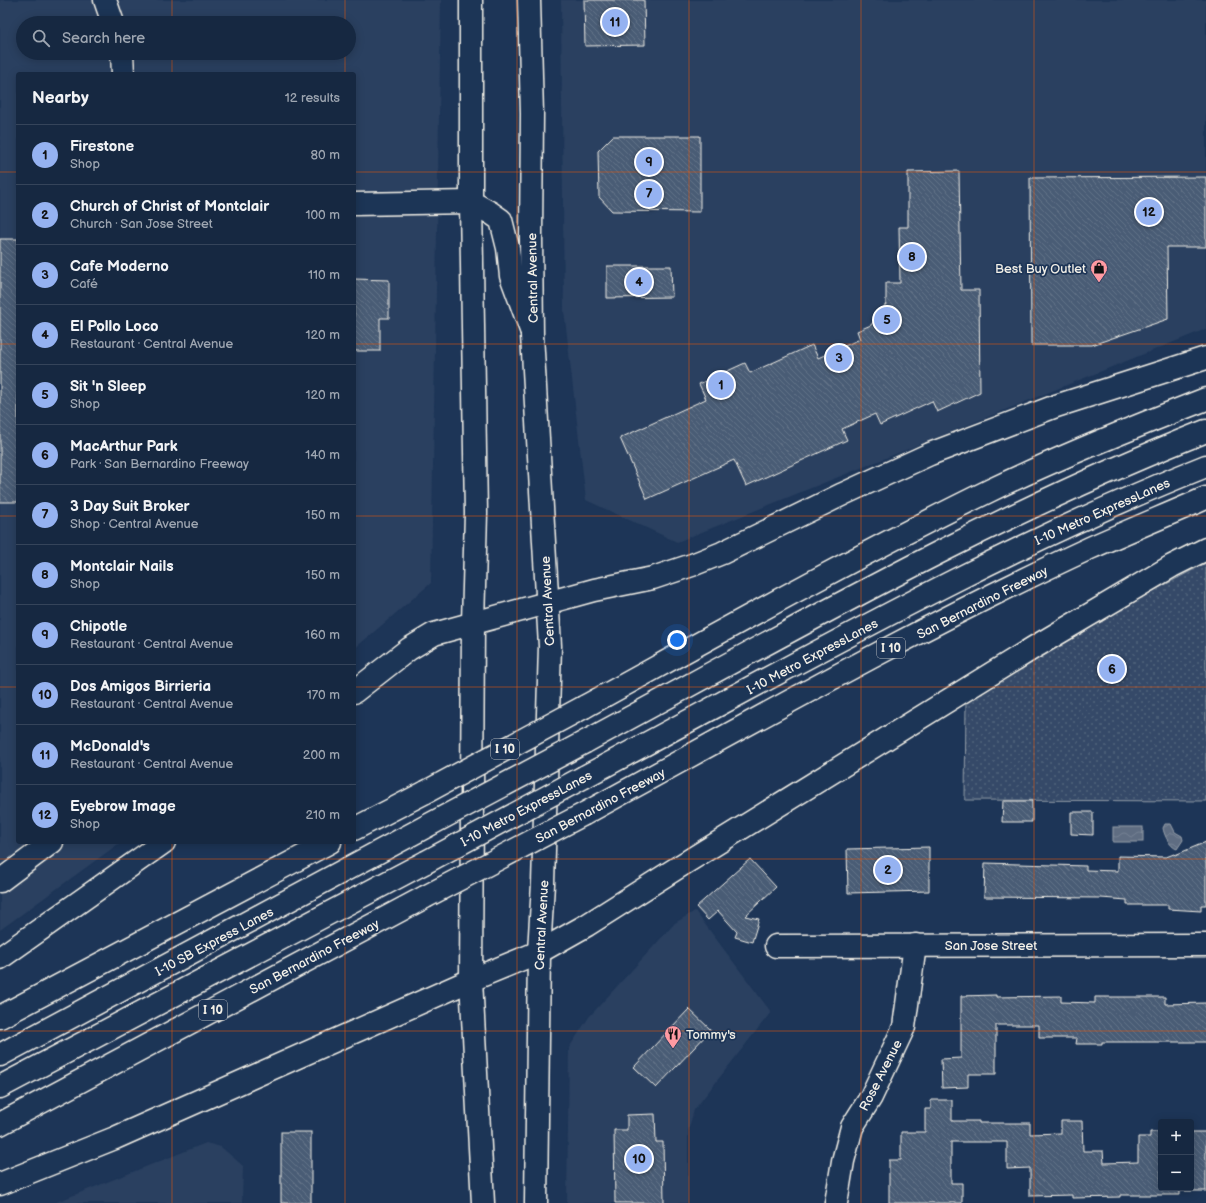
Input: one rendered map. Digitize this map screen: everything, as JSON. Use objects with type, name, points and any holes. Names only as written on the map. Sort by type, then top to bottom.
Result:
[{"type":"main road","points":[[105,0],[111,16]]},
{"type":"main road","points":[[471,0],[471,202],[476,513],[473,623],[471,980],[483,1203]]},
{"type":"main road","name":"Central Avenue","points":[[529,0],[532,114],[532,335],[550,646],[543,884],[539,952],[536,1203]]},
{"type":"main road","points":[[122,60],[123,72]]},
{"type":"main road","points":[[356,204],[471,202],[501,220],[508,248],[511,276],[532,335]]},
{"type":"main road","points":[[356,690],[409,649],[434,634],[594,590],[653,578],[692,565],[722,553],[843,494],[930,454],[1056,406],[1206,358]]},
{"type":"main road","name":"I 10","points":[[356,828],[584,707],[856,558],[992,490],[1121,432],[1206,399]]},
{"type":"main road","name":"I-10 SB Express Lanes","points":[[0,1055],[932,555],[1046,499],[1206,431]]},
{"type":"main road","name":"I-10 Metro ExpressLanes","points":[[0,1087],[823,650],[1013,551],[1129,497],[1206,466]]},
{"type":"main road","name":"San Bernardino Freeway","points":[[0,1124],[425,897],[584,814],[842,674],[1090,548],[1206,498]]},
{"type":"main road","points":[[0,1184],[115,1138],[471,980],[539,952],[587,926],[677,868],[1033,648],[1172,566],[1206,549]]},
{"type":"main road","points":[[0,881],[49,844]]},
{"type":"main road","points":[[0,958],[161,844]]},
{"type":"main road","points":[[0,1017],[326,844]]},
{"type":"main road","name":"San Jose Street","points":[[776,946],[915,944],[1206,944]]},
{"type":"main road","name":"Rose Avenue","points":[[836,1203],[843,1161],[852,1127],[871,1097],[904,1028],[915,944]]},
{"type":"shaded area","points":[[0,0],[441,0],[431,583],[356,647],[356,72],[16,72],[16,844],[118,844],[0,930]]},
{"type":"shaded area","points":[[561,0],[1206,0],[1206,329],[677,542],[586,500],[564,310]]},
{"type":"shaded area","points":[[1206,563],[1206,801],[965,800],[966,702],[1070,635]]},
{"type":"shaded area","points":[[695,911],[771,1012],[694,1110],[688,1131],[688,1203],[567,1203],[569,1048],[589,1017],[675,923]]},
{"type":"shaded area","points":[[206,1143],[221,1147],[243,1166],[242,1203],[54,1203]]},
{"type":"water","points":[[1165,824],[1171,824],[1175,832],[1182,836],[1183,840],[1177,849],[1172,846],[1166,837],[1163,828]]},
{"type":"water","points":[[1113,827],[1143,827],[1143,842],[1113,842]]},
{"type":"building","points":[[584,0],[644,0],[645,45],[585,46]]},
{"type":"building","points":[[613,136],[700,136],[700,212],[612,211],[599,197],[598,151]]},
{"type":"building","points":[[959,171],[961,290],[979,290],[980,392],[937,412],[932,401],[880,425],[875,414],[842,429],[847,440],[746,486],[734,460],[647,499],[620,438],[706,399],[699,384],[745,363],[750,373],[812,345],[818,358],[860,339],[857,331],[871,325],[886,304],[886,283],[900,283],[899,227],[908,227],[908,172]]},
{"type":"building","name":"Best Buy Outlet","points":[[1206,177],[1206,247],[1167,247],[1168,319],[1092,345],[1031,345],[1030,178]]},
{"type":"building","points":[[0,239],[16,239],[16,502],[0,502]]},
{"type":"building","points":[[607,266],[671,266],[672,297],[607,298]]},
{"type":"building","points":[[356,279],[389,280],[389,318],[380,318],[380,351],[356,351]]},
{"type":"building","points":[[1003,801],[1032,801],[1032,822],[1002,822]]},
{"type":"building","points":[[1071,812],[1093,812],[1093,835],[1071,834]]},
{"type":"building","points":[[1206,842],[1206,905],[1201,905],[1201,911],[1168,909],[1168,905],[1127,905],[1127,900],[1101,898],[984,897],[985,863],[1086,866],[1086,870],[1118,871],[1118,856],[1166,857],[1175,855]]},
{"type":"building","points":[[929,847],[929,891],[848,893],[847,849]]},
{"type":"building","points":[[750,859],[776,887],[745,916],[759,919],[752,942],[735,937],[737,932],[718,911],[708,920],[696,907]]},
{"type":"building","points":[[996,995],[996,997],[1061,996],[1061,1002],[1095,1003],[1095,997],[1165,997],[1165,1004],[1206,1003],[1206,1042],[1102,1042],[1102,1044],[1076,1044],[1077,1038],[1039,1038],[1039,1025],[996,1025],[996,1074],[968,1074],[968,1087],[942,1088],[941,1059],[961,1058],[961,996]]},
{"type":"building","name":"Tommy's","points":[[689,1009],[711,1030],[656,1088],[634,1067]]},
{"type":"building","points":[[931,1100],[952,1100],[952,1121],[979,1121],[979,1123],[1030,1123],[1030,1134],[1061,1133],[1061,1121],[1082,1121],[1083,1151],[1103,1151],[1104,1163],[1138,1162],[1138,1137],[1150,1137],[1150,1132],[1158,1132],[1158,1191],[1179,1191],[1179,1195],[1120,1195],[1120,1197],[1072,1198],[1072,1195],[1030,1196],[1030,1168],[1007,1169],[1007,1142],[951,1142],[951,1183],[962,1183],[962,1203],[889,1203],[889,1160],[901,1160],[901,1132],[925,1132],[925,1109],[931,1109]]},
{"type":"building","points":[[655,1114],[656,1142],[663,1142],[664,1203],[615,1203],[614,1130],[627,1130],[627,1115]]},
{"type":"building","points":[[281,1132],[311,1132],[311,1203],[281,1203]]},
{"type":"building","points":[[1194,1132],[1206,1132],[1206,1191],[1194,1191]]},
{"type":"place","name":"McDonald's","points":[[615,22]]},
{"type":"place","name":"Chipotle","points":[[649,162]]},
{"type":"place","name":"3 Day Suit Broker","points":[[649,194]]},
{"type":"place","name":"Eyebrow Image","points":[[1149,212]]},
{"type":"place","name":"Montclair Nails","points":[[912,257]]},
{"type":"place","name":"El Pollo Loco","points":[[639,282]]},
{"type":"place","name":"Best Buy Outlet","points":[[1099,283]]},
{"type":"place","name":"Sit 'n Sleep","points":[[887,320]]},
{"type":"place","name":"Cafe Moderno","points":[[839,358]]},
{"type":"place","name":"Firestone","points":[[721,385]]},
{"type":"place","name":"MacArthur Park","points":[[1112,669]]},
{"type":"place","name":"Church of Christ of Montclair","points":[[888,870]]},
{"type":"place","name":"Tommy's","points":[[673,1049]]},
{"type":"place","name":"Dos Amigos Birrieria","points":[[639,1159]]}]
